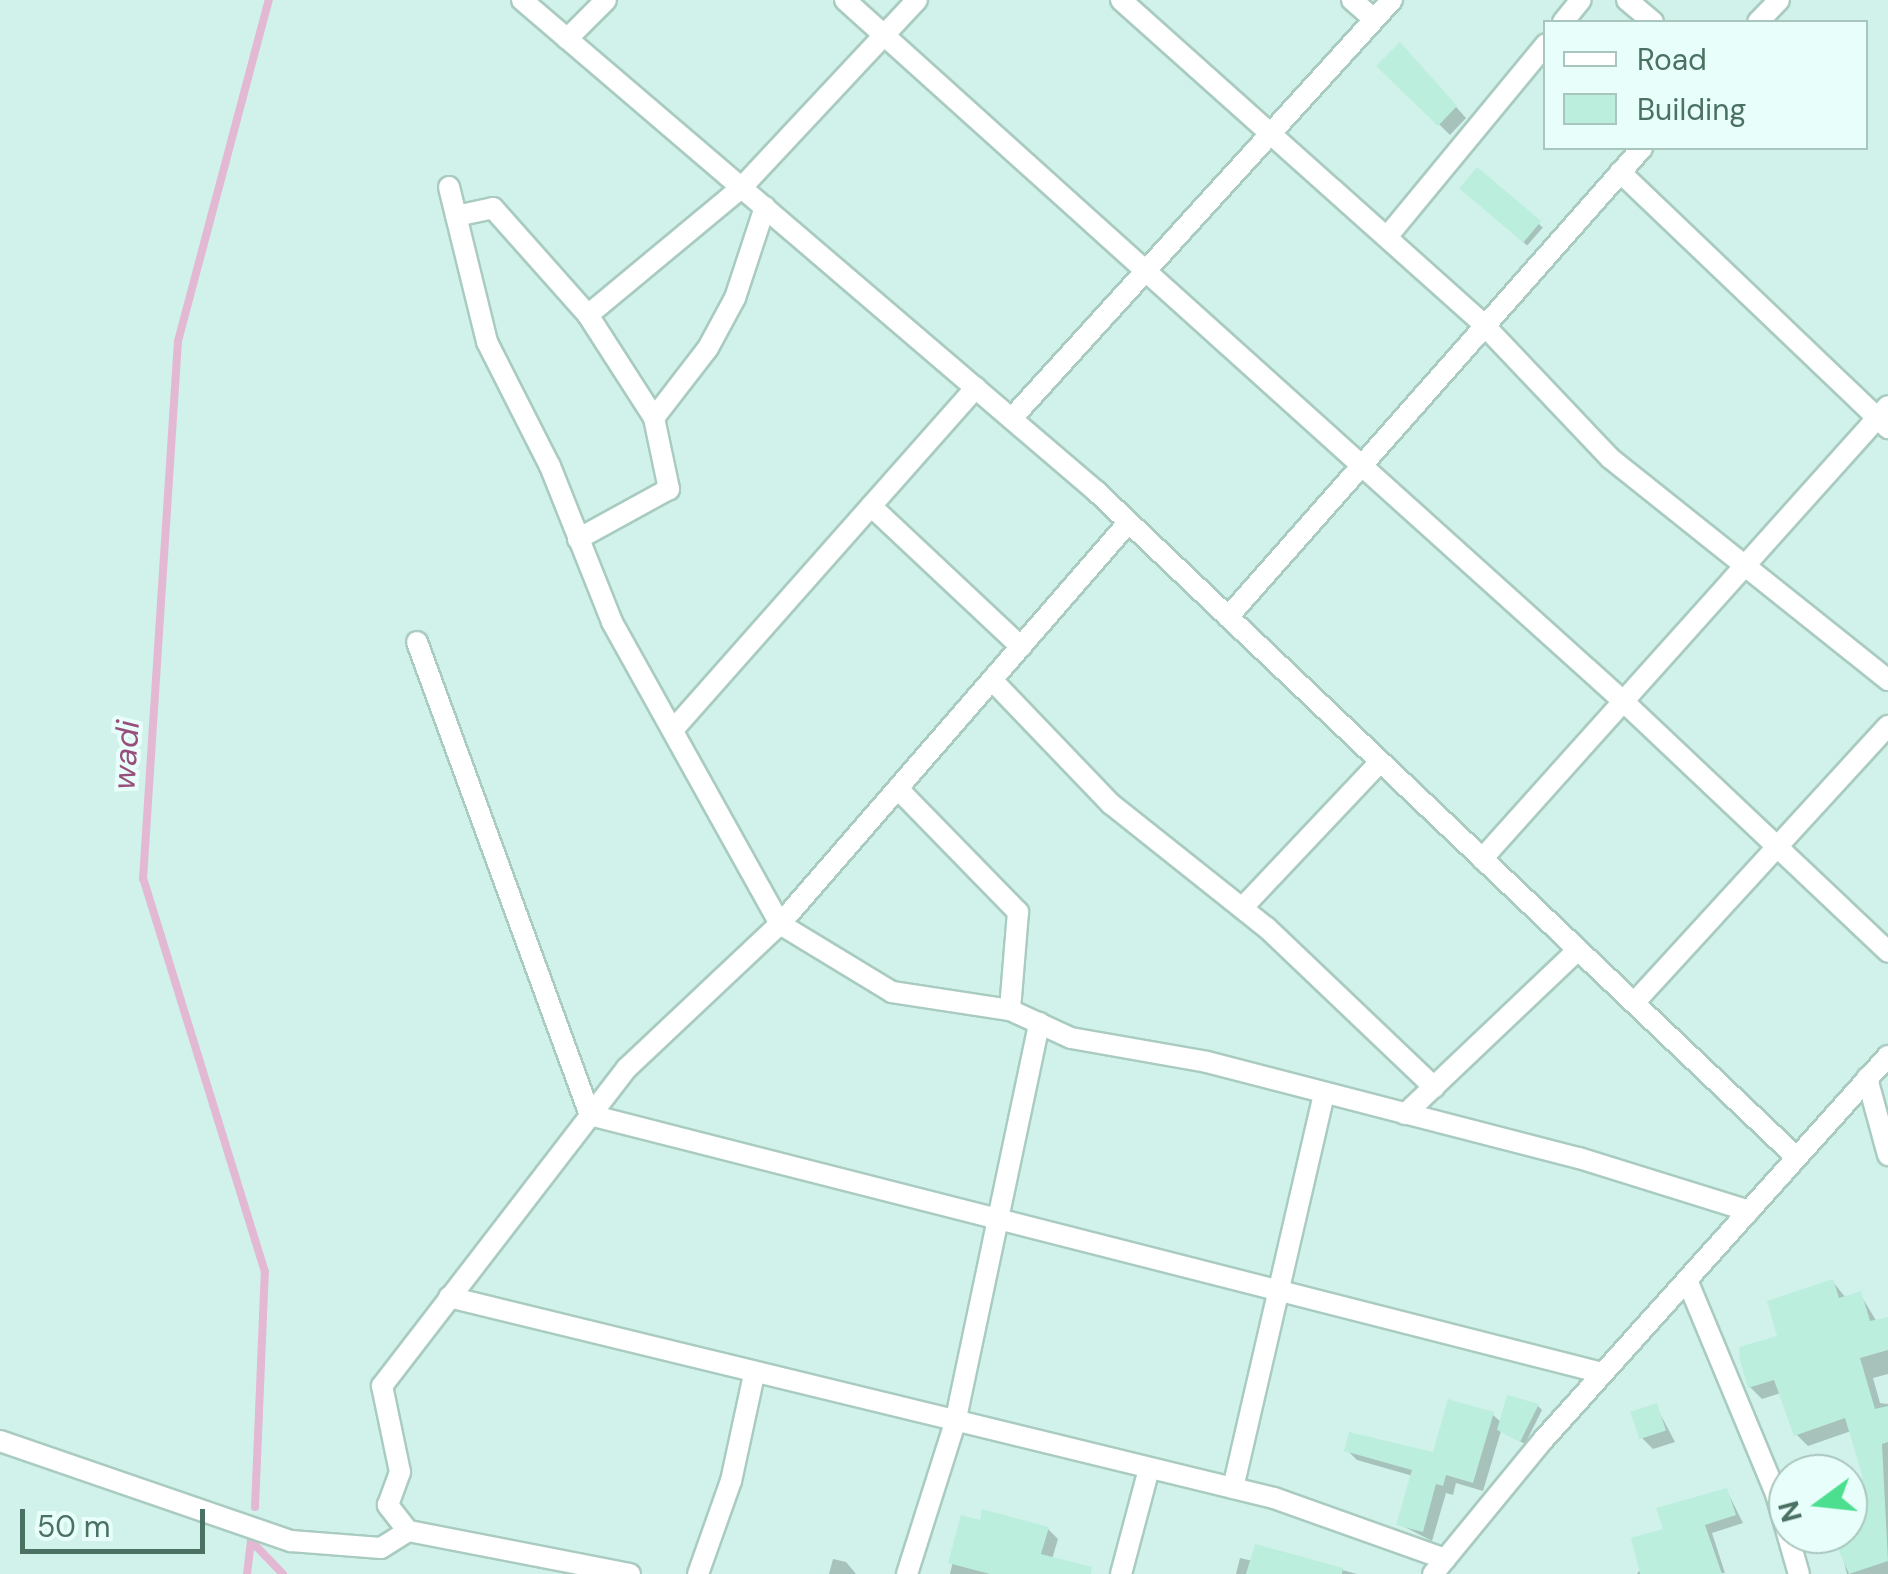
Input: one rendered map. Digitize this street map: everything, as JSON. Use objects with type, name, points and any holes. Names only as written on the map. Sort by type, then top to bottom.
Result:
[{"type":"street","points":[[522,0],[1012,418],[1128,522],[1796,1157]]},
{"type":"street","points":[[567,39],[606,0]]},
{"type":"street","points":[[845,0],[1623,701],[1888,952]]},
{"type":"street","points":[[588,315],[742,188],[917,0]]},
{"type":"street","points":[[1121,0],[1271,130],[1482,323],[1610,458],[1888,680]]},
{"type":"street","points":[[1352,0],[1374,19]]},
{"type":"street","points":[[1012,418],[1392,0]]},
{"type":"street","points":[[1565,20],[1582,0]]},
{"type":"street","points":[[1627,0],[1651,20]]},
{"type":"street","points":[[1760,20],[1779,0]]},
{"type":"street","points":[[1388,237],[1543,48]]},
{"type":"street","points":[[1228,618],[1482,323],[1640,150]]},
{"type":"street","points":[[1482,858],[1746,564],[1885,417],[1620,172]]},
{"type":"street","points":[[449,187],[487,342],[612,622],[780,924],[892,992],[1010,1010],[1071,1038],[1207,1062],[1748,1211]]},
{"type":"street","points":[[654,418],[708,348],[735,298],[765,207]]},
{"type":"street","points":[[456,216],[493,208],[588,315],[654,418],[670,489],[578,539]]},
{"type":"street","points":[[673,730],[976,388]]},
{"type":"street","points":[[871,506],[1020,647]]},
{"type":"street","points":[[630,1574],[408,1530],[388,1505],[400,1472],[382,1386],[627,1068],[780,924],[1128,522]]},
{"type":"street","points":[[417,642],[590,1115]]},
{"type":"street","points":[[992,680],[1110,804],[1242,908],[1434,1086]]},
{"type":"street","points":[[1634,1003],[1888,726]]},
{"type":"street","points":[[1242,908],[1380,762]]},
{"type":"street","points":[[898,788],[1018,912],[1010,1010]]},
{"type":"street","points":[[1405,1114],[1578,950]]},
{"type":"street","points":[[907,1574],[955,1423],[1001,1219],[1039,1023]]},
{"type":"street","points":[[449,1297],[754,1375],[1233,1488],[1439,1567],[1602,1373],[1888,1056]]},
{"type":"street","points":[[1866,1078],[1888,1155]]},
{"type":"street","points":[[1233,1488],[1324,1094]]},
{"type":"street","points":[[590,1115],[1602,1373]]},
{"type":"street","points":[[1686,1280],[1776,1494],[1799,1574]]},
{"type":"street","points":[[698,1574],[732,1480],[754,1375]]},
{"type":"street","points":[[0,1442],[291,1541],[381,1548],[408,1530]]},
{"type":"street","points":[[1121,1574],[1150,1469]]},
{"type":"shaded area","points":[[0,0],[1888,0],[1888,1574],[0,1574]]},
{"type":"building","points":[[1400,42],[1457,106],[1438,126],[1376,66]]},
{"type":"building","points":[[1477,167],[1541,221],[1523,242],[1459,188]]},
{"type":"building","points":[[1833,1279],[1839,1298],[1861,1291],[1870,1321],[1888,1317],[1888,1350],[1860,1358],[1875,1409],[1888,1406],[1888,1442],[1882,1444],[1888,1561],[1849,1574],[1840,1554],[1868,1554],[1868,1454],[1856,1454],[1845,1418],[1794,1436],[1774,1380],[1748,1388],[1739,1347],[1777,1336],[1767,1301]]},
{"type":"building","points":[[1507,1395],[1539,1404],[1520,1442],[1497,1430]]},
{"type":"building","points":[[1448,1399],[1494,1412],[1473,1483],[1446,1475],[1443,1486],[1436,1484],[1423,1532],[1396,1525],[1412,1470],[1344,1451],[1349,1432],[1433,1452]]},
{"type":"building","points":[[1657,1403],[1666,1431],[1639,1439],[1630,1412]]},
{"type":"building","points":[[1727,1488],[1736,1515],[1705,1525],[1722,1574],[1640,1574],[1631,1538],[1663,1529],[1656,1508]]},
{"type":"building","points":[[982,1509],[1049,1527],[1041,1554],[1092,1567],[1091,1574],[990,1574],[948,1563],[961,1515],[980,1520]]},
{"type":"building","points":[[1255,1544],[1343,1568],[1342,1574],[1246,1574]]},
{"type":"waterway","name":"wadi","points":[[255,1507],[265,1272],[143,879],[178,341],[269,0]]},
{"type":"waterway","points":[[247,1574],[251,1539]]},
{"type":"waterway","points":[[251,1541],[283,1574]]}]
